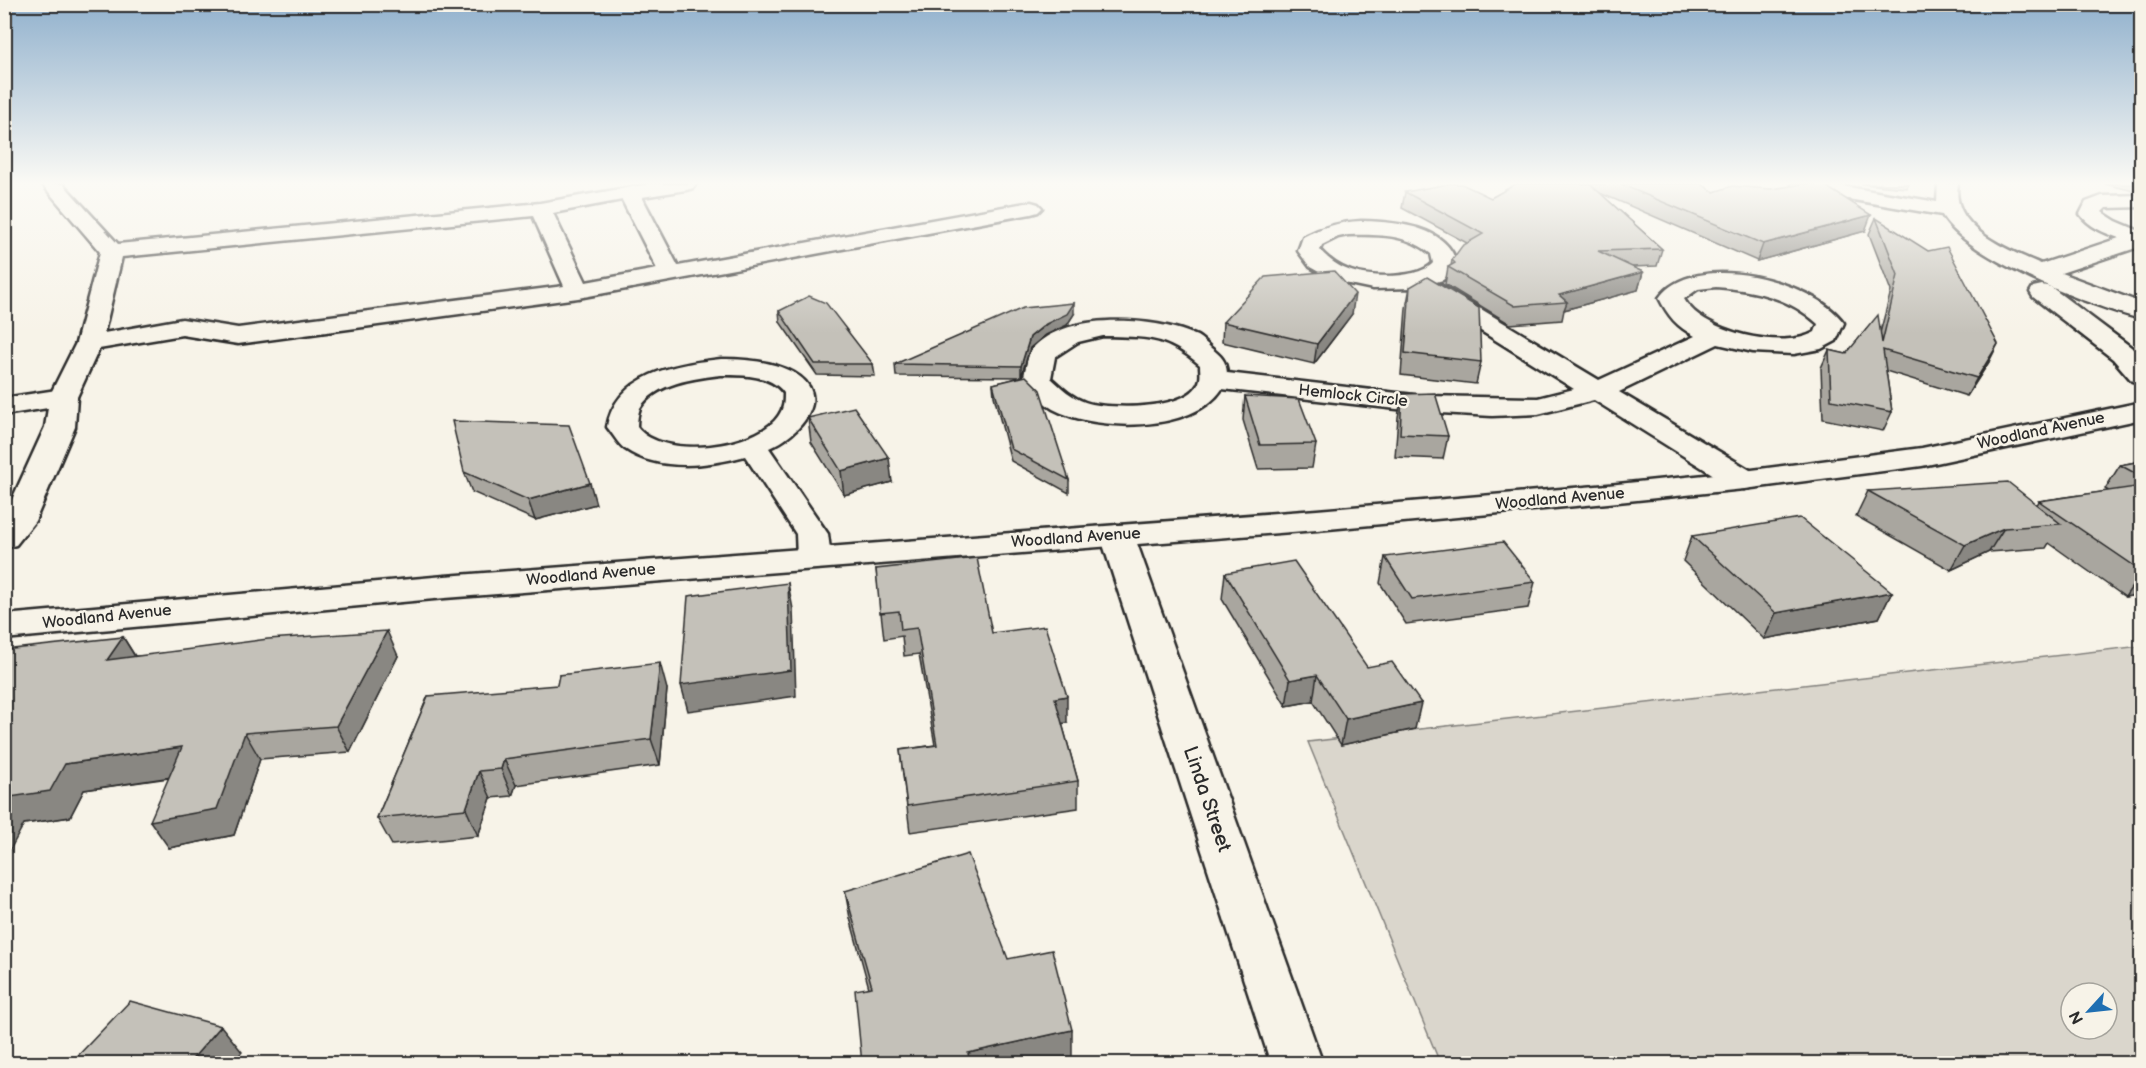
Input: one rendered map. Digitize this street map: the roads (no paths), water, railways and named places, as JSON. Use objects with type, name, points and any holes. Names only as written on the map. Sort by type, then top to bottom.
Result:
[{"type":"street","points":[[99,234],[112,251]]},
{"type":"street","points":[[112,251],[283,234]]},
{"type":"street","points":[[552,234],[578,291]]},
{"type":"street","points":[[650,234],[671,274]]},
{"type":"street","points":[[89,343],[182,327],[238,336],[578,291],[890,234]]},
{"type":"street","points":[[1325,234],[1311,242],[1309,251],[1316,262],[1336,274],[1382,283],[1417,281],[1435,275],[1445,264],[1441,250],[1426,240],[1408,234]]},
{"type":"street","points":[[1971,234],[2041,282],[2122,353],[2142,375]]},
{"type":"street","points":[[2125,234],[2140,239]]},
{"type":"street","points":[[2041,282],[2140,239]]},
{"type":"street","points":[[4,538],[19,521],[60,427],[63,397],[89,343],[112,251]]},
{"type":"street","points":[[1716,280],[1771,288],[1796,296],[1817,308],[1831,323],[1827,336],[1812,344],[1775,346],[1749,344],[1717,335],[1688,322],[1674,309],[1671,298],[1679,287],[1716,280]]},
{"type":"street","points":[[1417,281],[1744,480]]},
{"type":"street","points":[[2041,282],[2142,312]]},
{"type":"street","points":[[1103,328],[1148,329],[1189,342],[1213,363],[1214,380],[1205,394],[1186,406],[1158,414],[1130,416],[1099,414],[1062,402],[1037,380],[1043,353],[1069,336],[1103,328]]},
{"type":"street","name":"Hemlock Circle","points":[[1214,380],[1423,404],[1538,406],[1598,391],[1717,335]]},
{"type":"street","points":[[745,367],[767,371],[785,378],[795,387],[799,398],[795,415],[781,430],[752,445],[703,456],[658,453],[635,444],[622,427],[626,407],[635,397],[654,384],[678,374],[703,369],[745,367]]},
{"type":"street","points":[[4,407],[63,397]]},
{"type":"street","name":"Woodland Avenue","points":[[4,627],[241,604],[814,557],[1530,502],[1744,480],[1922,456],[2142,410]]},
{"type":"street","points":[[752,445],[812,534],[814,557]]},
{"type":"street","name":"Linda Street","points":[[1117,535],[1297,1064]]}]
